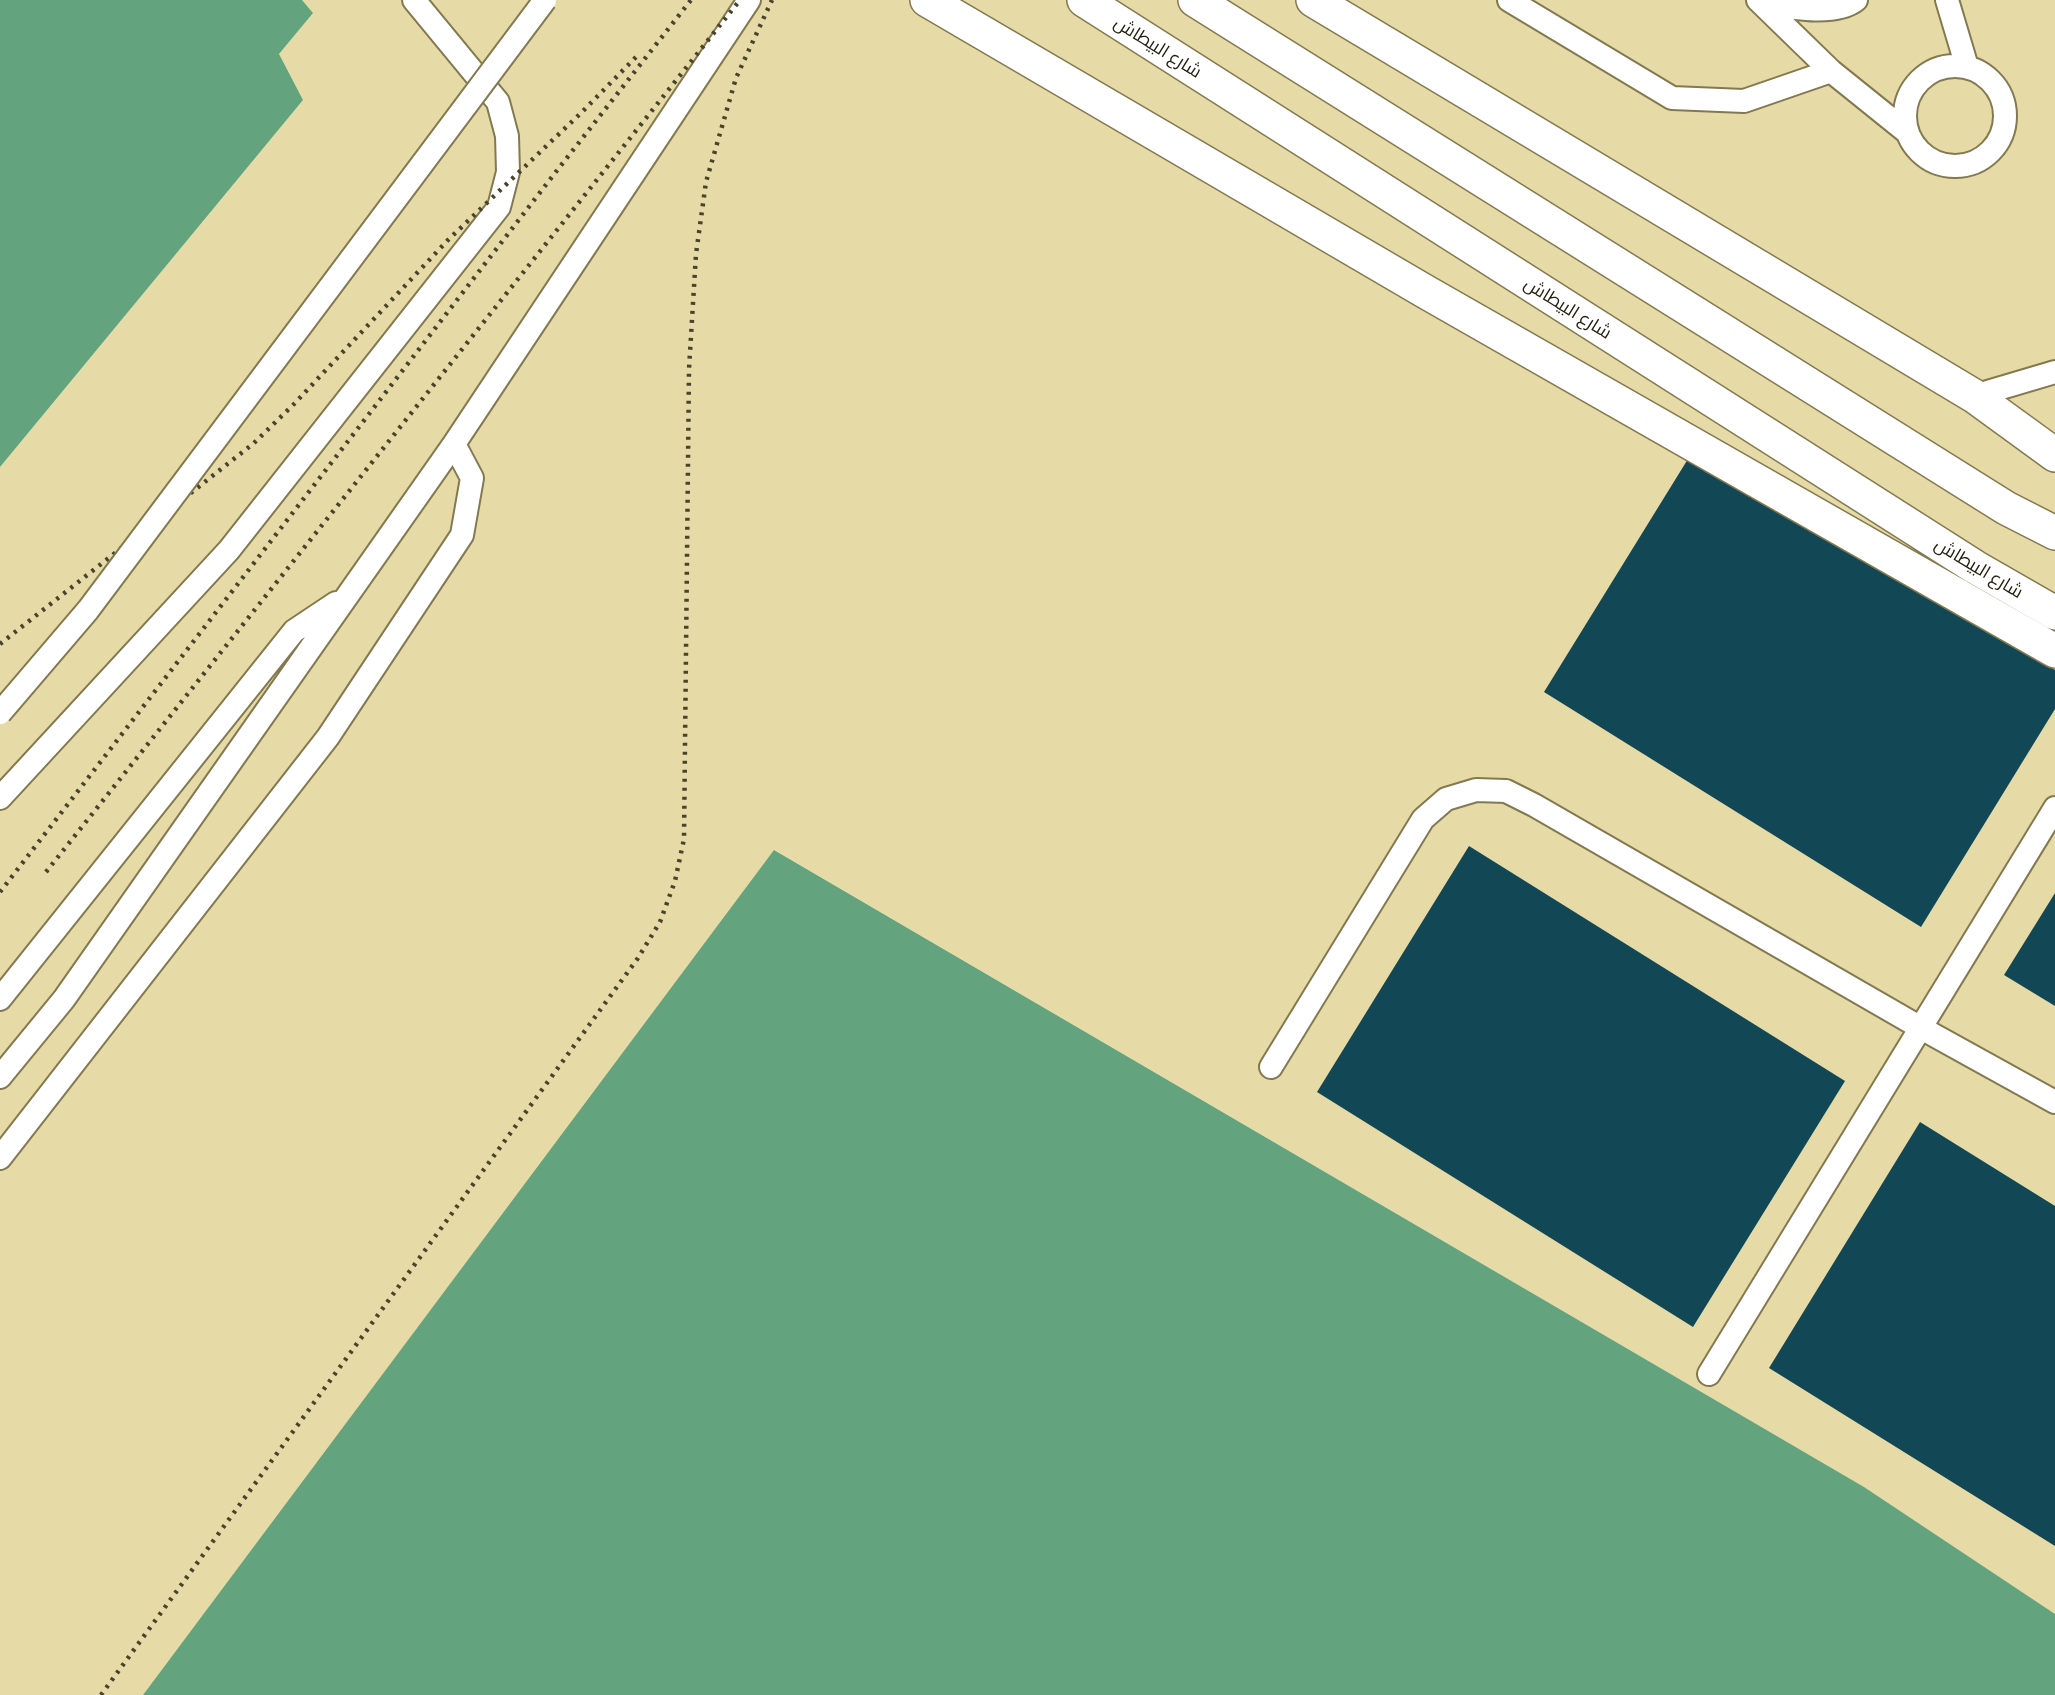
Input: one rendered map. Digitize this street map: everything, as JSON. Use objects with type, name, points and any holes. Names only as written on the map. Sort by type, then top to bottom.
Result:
[{"type":"street","points":[[927,0],[1416,286],[2055,651]]},
{"type":"street","name":"شارع البيطاش","points":[[1084,0],[1975,567],[2055,613]]},
{"type":"street","points":[[1195,0],[2006,508],[2055,533]]},
{"type":"street","points":[[1313,0],[1974,396],[2055,455]]},
{"type":"lane","points":[[0,798],[229,550],[499,207],[508,172],[507,136],[498,102],[414,0]]},
{"type":"lane","points":[[0,713],[88,610],[545,0]]},
{"type":"lane","points":[[0,1077],[64,999],[454,444],[749,0]]},
{"type":"lane","points":[[1509,0],[1672,98],[1744,101],[1831,71]]},
{"type":"lane","points":[[1760,1],[1802,10],[1848,6],[1856,0]]},
{"type":"lane","points":[[1947,0],[1967,67]]},
{"type":"lane","points":[[1760,1],[1799,42],[1831,71],[1908,133]]},
{"type":"lane","points":[[1951,65],[1967,67],[1983,73],[1995,85],[2003,101],[2006,118],[2002,135],[1993,150],[1979,160],[1963,166],[1946,166],[1929,159],[1917,148],[1908,133],[1905,118],[1907,103],[1913,88],[1923,77],[1936,69],[1951,65]]},
{"type":"lane","points":[[1974,396],[2055,372]]},
{"type":"lane","points":[[0,1158],[328,737],[462,535],[472,478],[454,444]]},
{"type":"lane","points":[[0,999],[294,631],[347,596]]},
{"type":"lane","points":[[1271,1067],[1423,819],[1446,799],[1476,790],[1506,791],[2055,1102]]},
{"type":"lane","points":[[1709,1374],[2055,808]]},
{"type":"shaded area","points":[[0,0],[302,0],[313,13],[279,54],[303,100],[0,467]]},
{"type":"shaded area","points":[[302,0],[2055,0],[2055,1614],[1864,1487],[775,850],[143,1695],[0,1695],[0,467],[303,100],[279,54],[313,13]]},
{"type":"shaded area","points":[[774,850],[1864,1487],[2055,1614],[2055,1695],[143,1695]]},
{"type":"building","points":[[1696,446],[2055,670],[2055,709],[1921,927],[1544,692]]},
{"type":"building","points":[[1469,846],[1845,1081],[1693,1327],[1317,1092]]},
{"type":"building","points":[[2055,893],[2055,1006],[2004,975]]},
{"type":"building","points":[[1920,1122],[2055,1206],[2055,1546],[1769,1368]]},
{"type":"railway","points":[[0,892],[691,0]]},
{"type":"railway","points":[[46,872],[740,0]]},
{"type":"railway","points":[[101,1695],[638,958],[660,922],[675,881],[684,839],[689,369],[696,254],[706,182],[736,78],[772,0]]},
{"type":"railway","points":[[0,644],[254,443],[294,404],[448,240],[636,57]]}]
